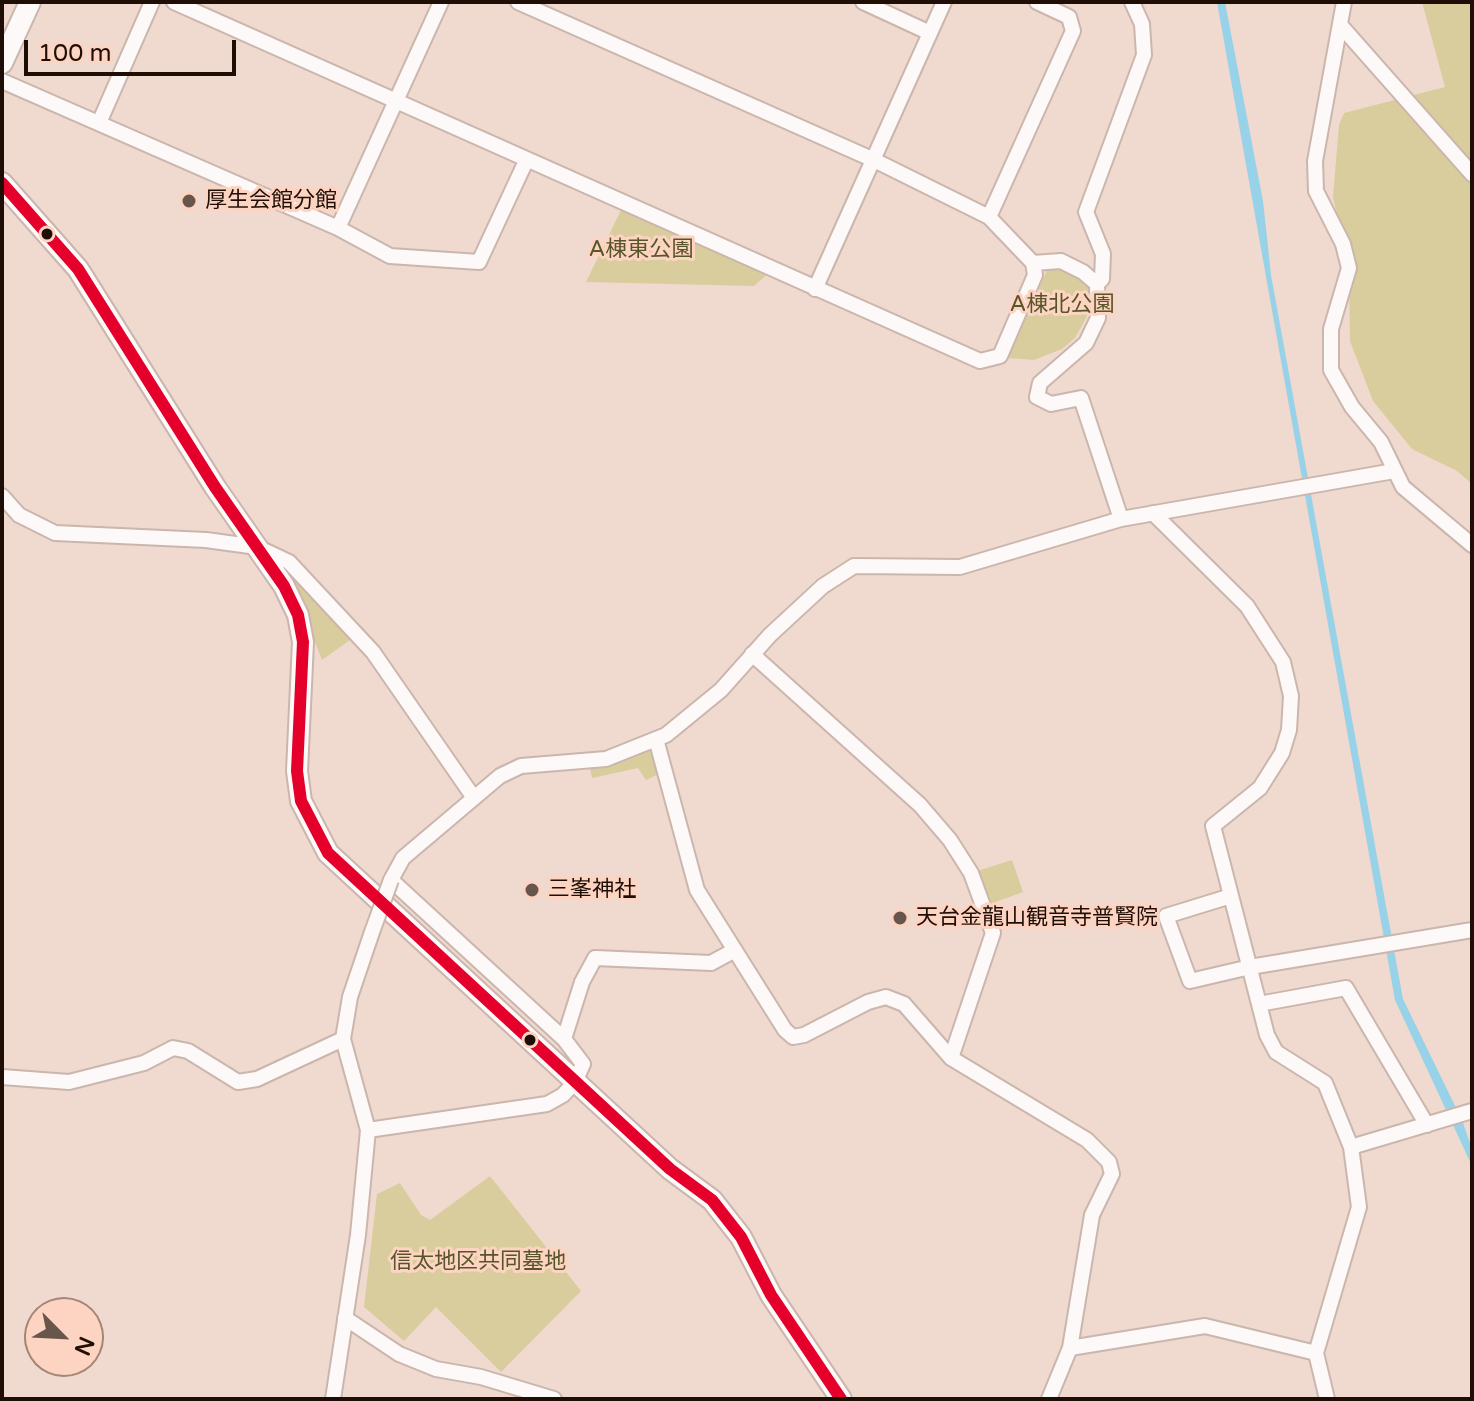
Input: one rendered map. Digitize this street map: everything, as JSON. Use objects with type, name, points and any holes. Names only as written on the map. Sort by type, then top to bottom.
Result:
[{"type":"street","points":[[2,63],[30,2]]},
{"type":"street","points":[[99,123],[152,2]]},
{"type":"street","points":[[174,2],[980,361],[1000,356],[1035,275],[1033,263],[989,217],[874,160],[518,2]]},
{"type":"street","points":[[338,228],[441,2]]},
{"type":"street","points":[[863,2],[930,33]]},
{"type":"street","points":[[815,289],[944,2]]},
{"type":"street","points":[[989,217],[1073,31],[1069,17],[1037,2]]},
{"type":"street","points":[[1121,519],[1081,398],[1051,404],[1037,397],[1040,383],[1086,343],[1098,318],[1097,284],[1102,279],[1103,254],[1086,212],[1144,55],[1142,24],[1132,2]]},
{"type":"street","points":[[1344,2],[1342,27],[1315,161],[1316,191],[1343,244],[1349,268],[1331,329],[1331,370],[1352,407],[1381,442],[1403,487],[1472,545]]},
{"type":"street","points":[[1342,27],[1472,174]]},
{"type":"street","points":[[2,81],[338,228],[390,256],[479,262],[526,161]]},
{"type":"street","points":[[2,183],[78,269],[284,586],[298,615],[303,642],[297,771],[301,801],[328,853],[670,1169],[712,1200],[741,1237],[771,1295],[841,1399]]},
{"type":"street","points":[[1033,263],[1061,261],[1083,272],[1097,284]]},
{"type":"street","points":[[333,1399],[368,1130],[343,1039],[350,997],[391,880],[403,858],[500,776],[521,766],[606,759],[656,739],[692,715],[823,586],[854,566],[960,567],[1121,519],[1394,471]]},
{"type":"street","points":[[2,496],[19,515],[55,533],[206,540],[257,547],[289,562],[373,652],[474,798]]},
{"type":"street","points":[[1153,513],[1247,606],[1283,662],[1291,696],[1289,730],[1275,764],[1260,788],[1213,826],[1259,1004],[1276,1052],[1325,1083],[1351,1147],[1359,1207],[1316,1353],[1327,1399]]},
{"type":"street","points":[[752,654],[920,805],[950,840],[971,873],[993,933],[951,1058]]},
{"type":"street","points":[[656,739],[697,890],[785,1030],[793,1037],[868,1002],[886,997],[904,1004],[951,1058],[1087,1140],[1109,1162],[1112,1174],[1092,1215],[1070,1348],[1049,1399]]},
{"type":"street","points":[[368,1130],[529,1109],[563,1095],[575,1082],[583,1064],[564,1039],[391,880]]},
{"type":"street","points":[[1231,896],[1166,916],[1190,981],[1250,967],[1472,930]]},
{"type":"street","points":[[564,1039],[582,982],[595,958],[711,963],[735,950]]},
{"type":"street","points":[[1259,1004],[1346,988],[1427,1125]]},
{"type":"street","points":[[2,1077],[27,1082],[69,1082],[144,1063],[173,1048],[188,1051],[238,1082],[257,1079],[343,1039]]},
{"type":"street","points":[[1351,1147],[1468,1112]]},
{"type":"street","points":[[345,1318],[399,1354],[436,1369],[481,1377],[554,1399]]},
{"type":"street","points":[[1070,1348],[1205,1326],[1316,1353]]},
{"type":"green space","points":[[1422,2],[1472,2],[1472,484],[1457,471],[1412,449],[1373,401],[1350,341],[1349,268],[1333,197],[1339,125],[1344,113],[1445,87]]},
{"type":"green space","name":"A棟東公園","points":[[624,204],[772,270],[754,286],[586,282]]},
{"type":"green space","name":"A棟北公園","points":[[1059,266],[1088,280],[1095,299],[1085,320],[1075,338],[1062,349],[1034,360],[1008,358],[1048,268]]},
{"type":"green space","points":[[288,574],[300,574],[357,635],[322,660]]},
{"type":"green space","points":[[656,739],[665,771],[646,780],[638,768],[592,778],[588,760]]},
{"type":"green space","points":[[1012,860],[1023,892],[985,906],[971,873]]},
{"type":"green space","name":"信太地区共同墓地","points":[[490,1176],[581,1291],[501,1372],[436,1307],[404,1341],[364,1307],[377,1194],[400,1183],[421,1215],[430,1220]]},
{"type":"water","points":[[1217,2],[1225,2],[1263,201],[1271,275],[1403,999],[1462,1120],[1472,1149],[1472,1166],[1395,1000]]},
{"type":"transit line","points":[[2,183],[78,269],[215,487],[284,586],[298,615],[303,642],[297,771],[301,801],[328,853],[670,1169],[712,1200],[741,1237],[771,1295],[841,1399]]},
{"type":"place","name":"厚生会館分館","points":[[189,201]]},
{"type":"place","name":"三峯神社","points":[[532,890]]},
{"type":"place","name":"天台金龍山観音寺普賢院","points":[[900,918]]}]
